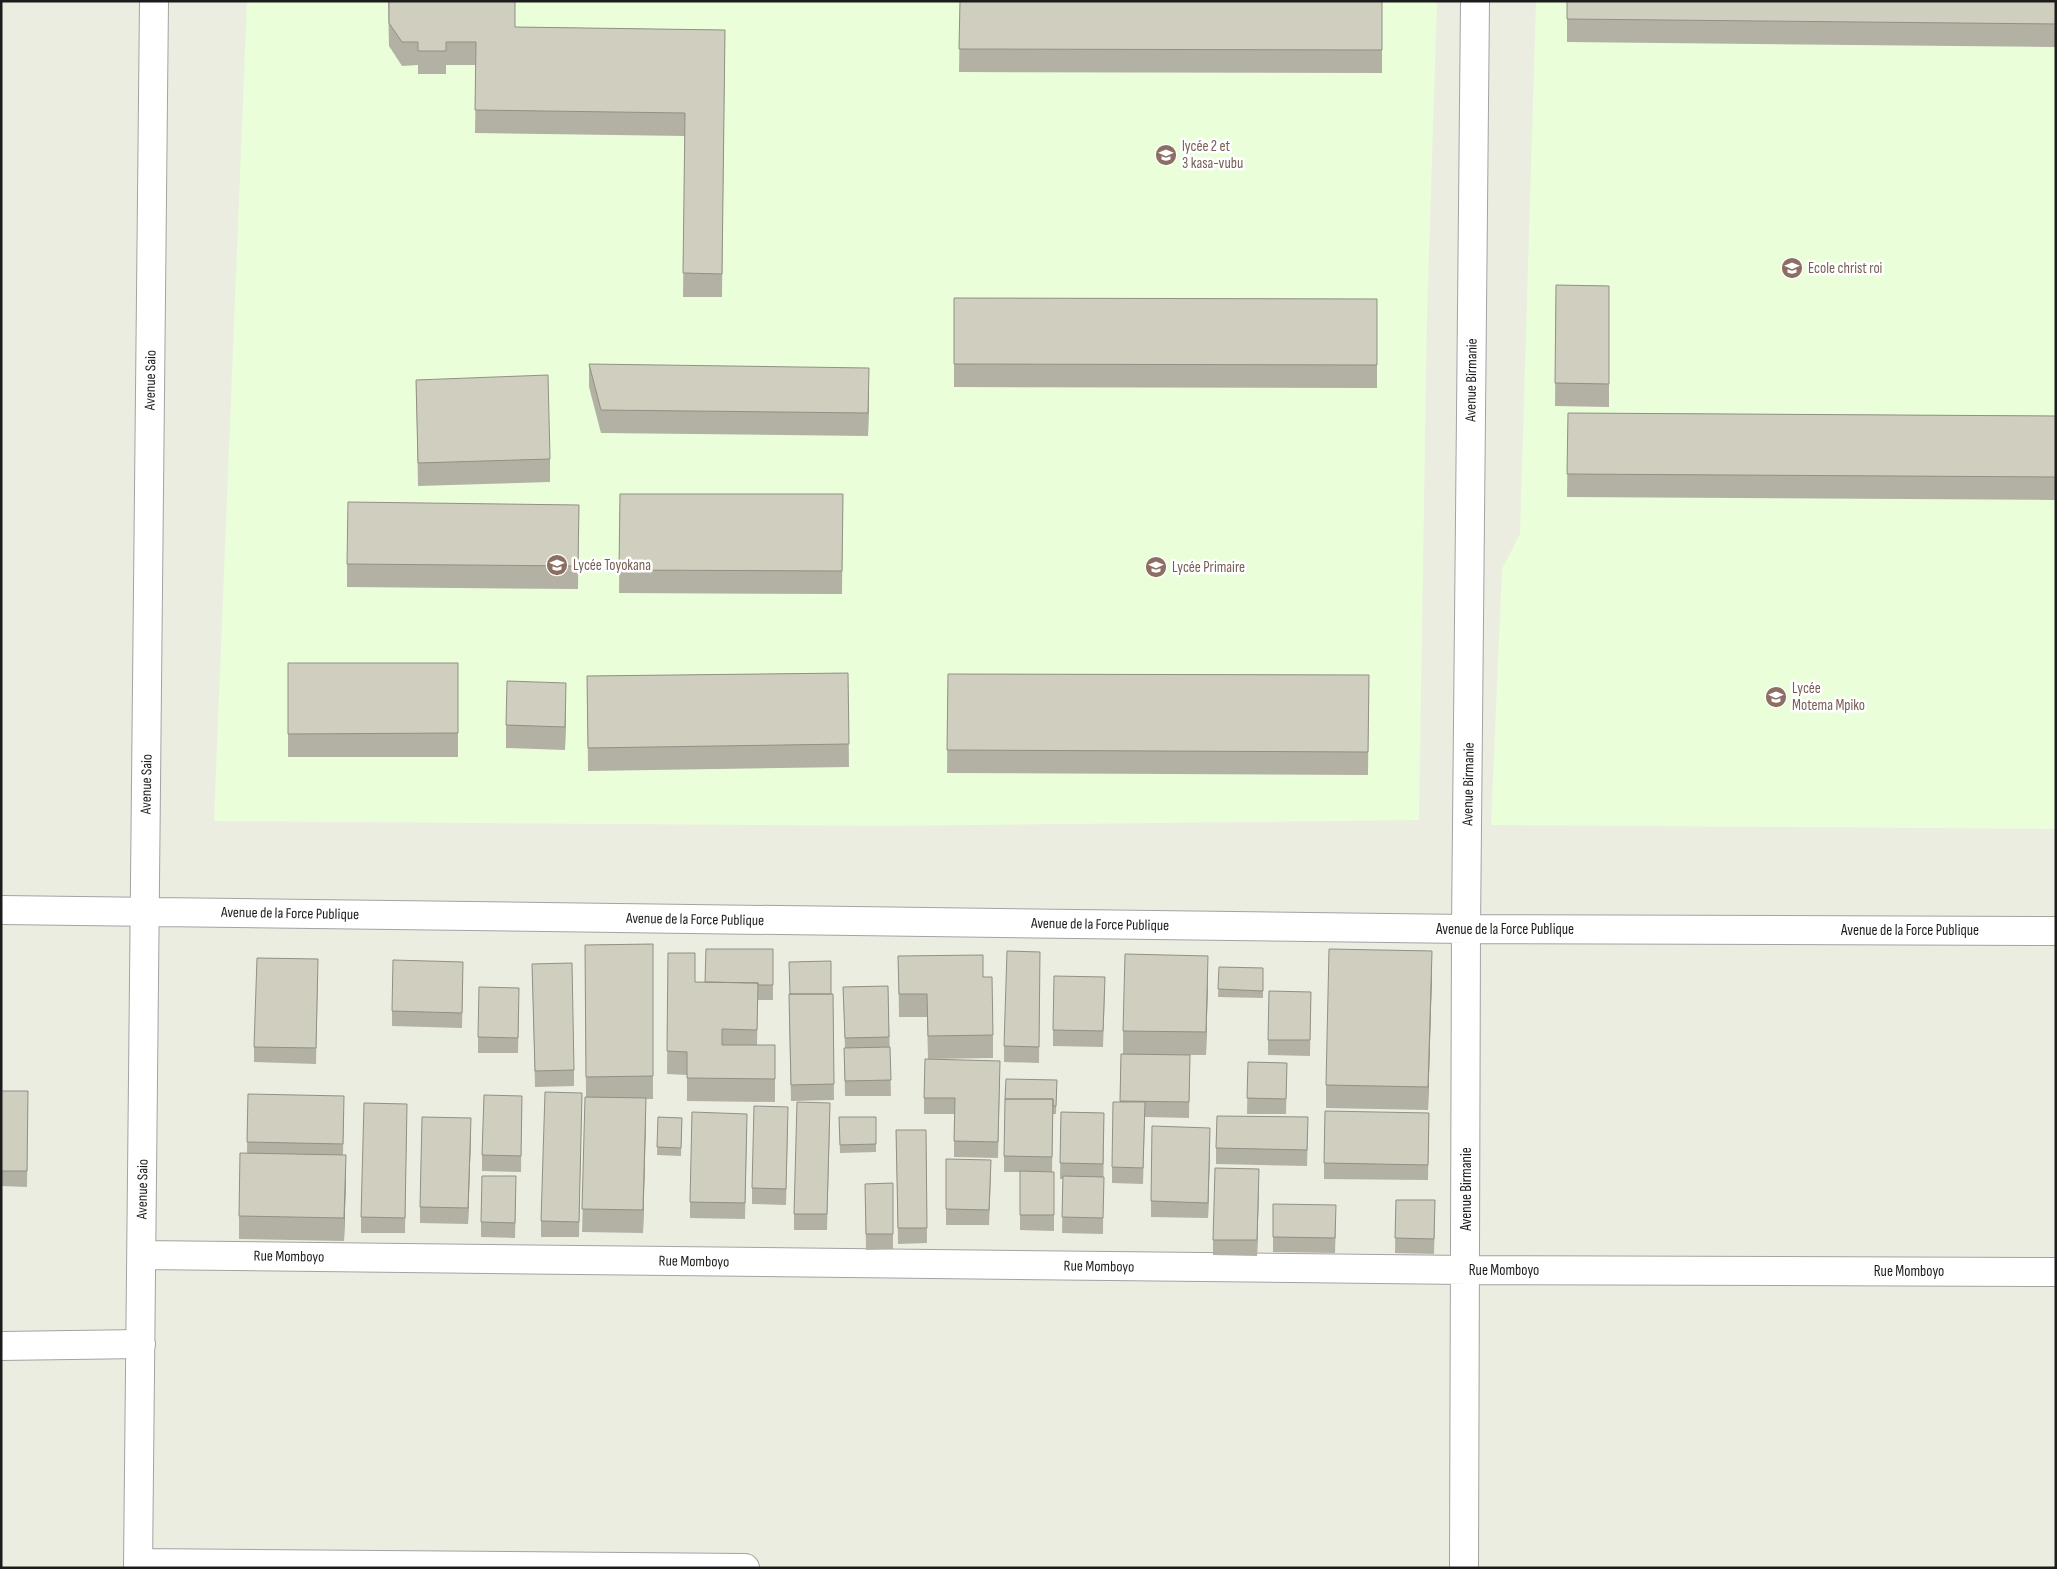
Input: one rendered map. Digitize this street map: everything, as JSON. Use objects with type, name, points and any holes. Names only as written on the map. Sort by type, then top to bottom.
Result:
[{"type":"street","name":"Avenue Saio","points":[[138,1565],[154,1]]},
{"type":"street","name":"Avenue Birmanie","points":[[1464,1568],[1466,929],[1474,1]]},
{"type":"street","name":"Avenue de la Force Publique","points":[[1,910],[1466,929],[2056,931]]},
{"type":"street","name":"Rue Momboyo","points":[[142,1254],[1466,1270],[2056,1272]]},
{"type":"street","points":[[1,1346],[141,1344]]},
{"type":"street","points":[[138,1565],[745,1568]]},
{"type":"shaded area","points":[[247,1],[1437,1],[1427,315],[1419,820],[883,826],[214,821]]},
{"type":"shaded area","name":"Ecole christ roi","points":[[1536,1],[2056,1],[2056,829],[1491,825],[1502,569],[1520,534]]},
{"type":"building","points":[[389,1],[515,1],[515,27],[725,30],[722,274],[683,273],[685,113],[475,110],[476,42],[446,42],[446,51],[418,51],[418,42],[402,42],[389,23]]},
{"type":"building","points":[[960,1],[1382,1],[1382,50],[959,49]]},
{"type":"building","points":[[1567,1],[2056,1],[2056,24],[1567,19]]},
{"type":"building","points":[[1556,285],[1609,286],[1609,384],[1555,383]]},
{"type":"building","points":[[954,298],[1377,299],[1377,365],[954,364]]},
{"type":"building","points":[[589,364],[869,368],[868,413],[601,410]]},
{"type":"building","points":[[548,375],[550,459],[418,463],[416,380]]},
{"type":"building","points":[[1568,413],[2056,416],[2056,477],[1567,474]]},
{"type":"building","points":[[620,494],[843,494],[842,571],[619,570]]},
{"type":"building","points":[[348,502],[579,505],[578,566],[347,564]]},
{"type":"building","points":[[288,663],[458,663],[458,733],[288,734]]},
{"type":"building","points":[[848,673],[849,744],[588,748],[587,676]]},
{"type":"building","points":[[948,674],[1369,675],[1368,752],[947,750]]},
{"type":"building","points":[[507,681],[566,683],[565,727],[506,725]]},
{"type":"building","points":[[653,944],[653,1076],[586,1077],[585,945]]},
{"type":"building","points":[[706,949],[773,949],[773,985],[705,982]]},
{"type":"building","points":[[1329,949],[1432,951],[1428,1087],[1326,1085]]},
{"type":"building","points":[[1007,951],[1040,952],[1039,1047],[1004,1046]]},
{"type":"building","points":[[668,953],[695,953],[695,982],[758,983],[757,1030],[722,1029],[722,1045],[775,1045],[775,1079],[687,1078],[687,1052],[667,1051]]},
{"type":"building","points":[[1125,954],[1208,956],[1206,1032],[1123,1031]]},
{"type":"building","points":[[983,955],[983,977],[992,977],[993,1035],[928,1036],[927,994],[899,994],[898,956]]},
{"type":"building","points":[[257,958],[318,959],[316,1048],[254,1047]]},
{"type":"building","points":[[393,960],[463,962],[462,1013],[392,1011]]},
{"type":"building","points":[[831,961],[831,994],[790,994],[789,962]]},
{"type":"building","points":[[572,963],[574,1070],[535,1071],[532,964]]},
{"type":"building","points":[[1219,967],[1263,968],[1263,991],[1218,989]]},
{"type":"building","points":[[1054,976],[1105,977],[1103,1031],[1053,1030]]},
{"type":"building","points":[[888,986],[889,1037],[845,1038],[843,987]]},
{"type":"building","points":[[479,987],[519,988],[518,1038],[478,1037]]},
{"type":"building","points":[[1269,991],[1311,992],[1310,1040],[1268,1040]]},
{"type":"building","points":[[789,994],[833,994],[834,1084],[791,1085]]},
{"type":"building","points":[[890,1047],[891,1080],[845,1081],[844,1048]]},
{"type":"building","points":[[1121,1054],[1190,1055],[1189,1102],[1120,1101]]},
{"type":"building","points":[[925,1059],[1000,1061],[998,1142],[954,1141],[955,1098],[924,1098]]},
{"type":"building","points":[[1248,1062],[1287,1063],[1286,1099],[1247,1098]]},
{"type":"building","points":[[1006,1079],[1057,1080],[1056,1106],[1053,1106],[1053,1099],[1005,1099]]},
{"type":"building","points":[[1,1091],[28,1091],[27,1171],[1,1171]]},
{"type":"building","points":[[545,1092],[582,1093],[579,1222],[541,1221]]},
{"type":"building","points":[[248,1094],[344,1096],[343,1144],[247,1142]]},
{"type":"building","points":[[484,1095],[522,1096],[521,1156],[482,1155]]},
{"type":"building","points":[[585,1097],[646,1098],[643,1210],[582,1209]]},
{"type":"building","points":[[1005,1099],[1053,1099],[1052,1157],[1004,1156]]},
{"type":"building","points":[[797,1102],[830,1103],[827,1214],[794,1214]]},
{"type":"building","points":[[1113,1102],[1145,1102],[1143,1168],[1112,1167]]},
{"type":"building","points":[[364,1103],[407,1104],[405,1218],[361,1217]]},
{"type":"building","points":[[754,1106],[788,1107],[786,1189],[752,1188]]},
{"type":"building","points":[[1325,1111],[1429,1113],[1428,1165],[1324,1163]]},
{"type":"building","points":[[692,1112],[747,1114],[745,1203],[690,1202]]},
{"type":"building","points":[[1061,1112],[1104,1113],[1103,1164],[1060,1163]]},
{"type":"building","points":[[1217,1116],[1308,1117],[1307,1150],[1216,1148]]},
{"type":"building","points":[[422,1117],[471,1118],[468,1208],[420,1207]]},
{"type":"building","points":[[658,1117],[682,1118],[681,1148],[657,1147]]},
{"type":"building","points":[[839,1117],[876,1117],[876,1144],[840,1145]]},
{"type":"building","points":[[1152,1126],[1210,1128],[1208,1203],[1151,1201]]},
{"type":"building","points":[[896,1130],[926,1130],[927,1228],[898,1228]]},
{"type":"building","points":[[240,1153],[346,1155],[344,1218],[239,1216]]},
{"type":"building","points":[[946,1159],[991,1160],[989,1210],[946,1209]]},
{"type":"building","points":[[1215,1168],[1259,1169],[1257,1240],[1213,1240]]},
{"type":"building","points":[[1020,1171],[1054,1172],[1054,1215],[1020,1215]]},
{"type":"building","points":[[482,1176],[516,1176],[515,1223],[481,1222]]},
{"type":"building","points":[[1063,1176],[1104,1177],[1103,1218],[1062,1217]]},
{"type":"building","points":[[893,1183],[893,1234],[866,1234],[865,1184]]},
{"type":"building","points":[[1396,1200],[1435,1200],[1434,1239],[1395,1238]]},
{"type":"building","points":[[1273,1204],[1336,1205],[1335,1238],[1273,1237]]},
{"type":"place","name":"lycée 2 et 3 kasa-vubu","points":[[1166,155]]},
{"type":"place","name":"Ecole christ roi","points":[[1792,268]]},
{"type":"place","name":"Lycée Toyokana","points":[[557,565]]},
{"type":"place","name":"Lycée Primaire","points":[[1156,567]]},
{"type":"place","name":"Lycée Motema Mpiko","points":[[1776,697]]}]
